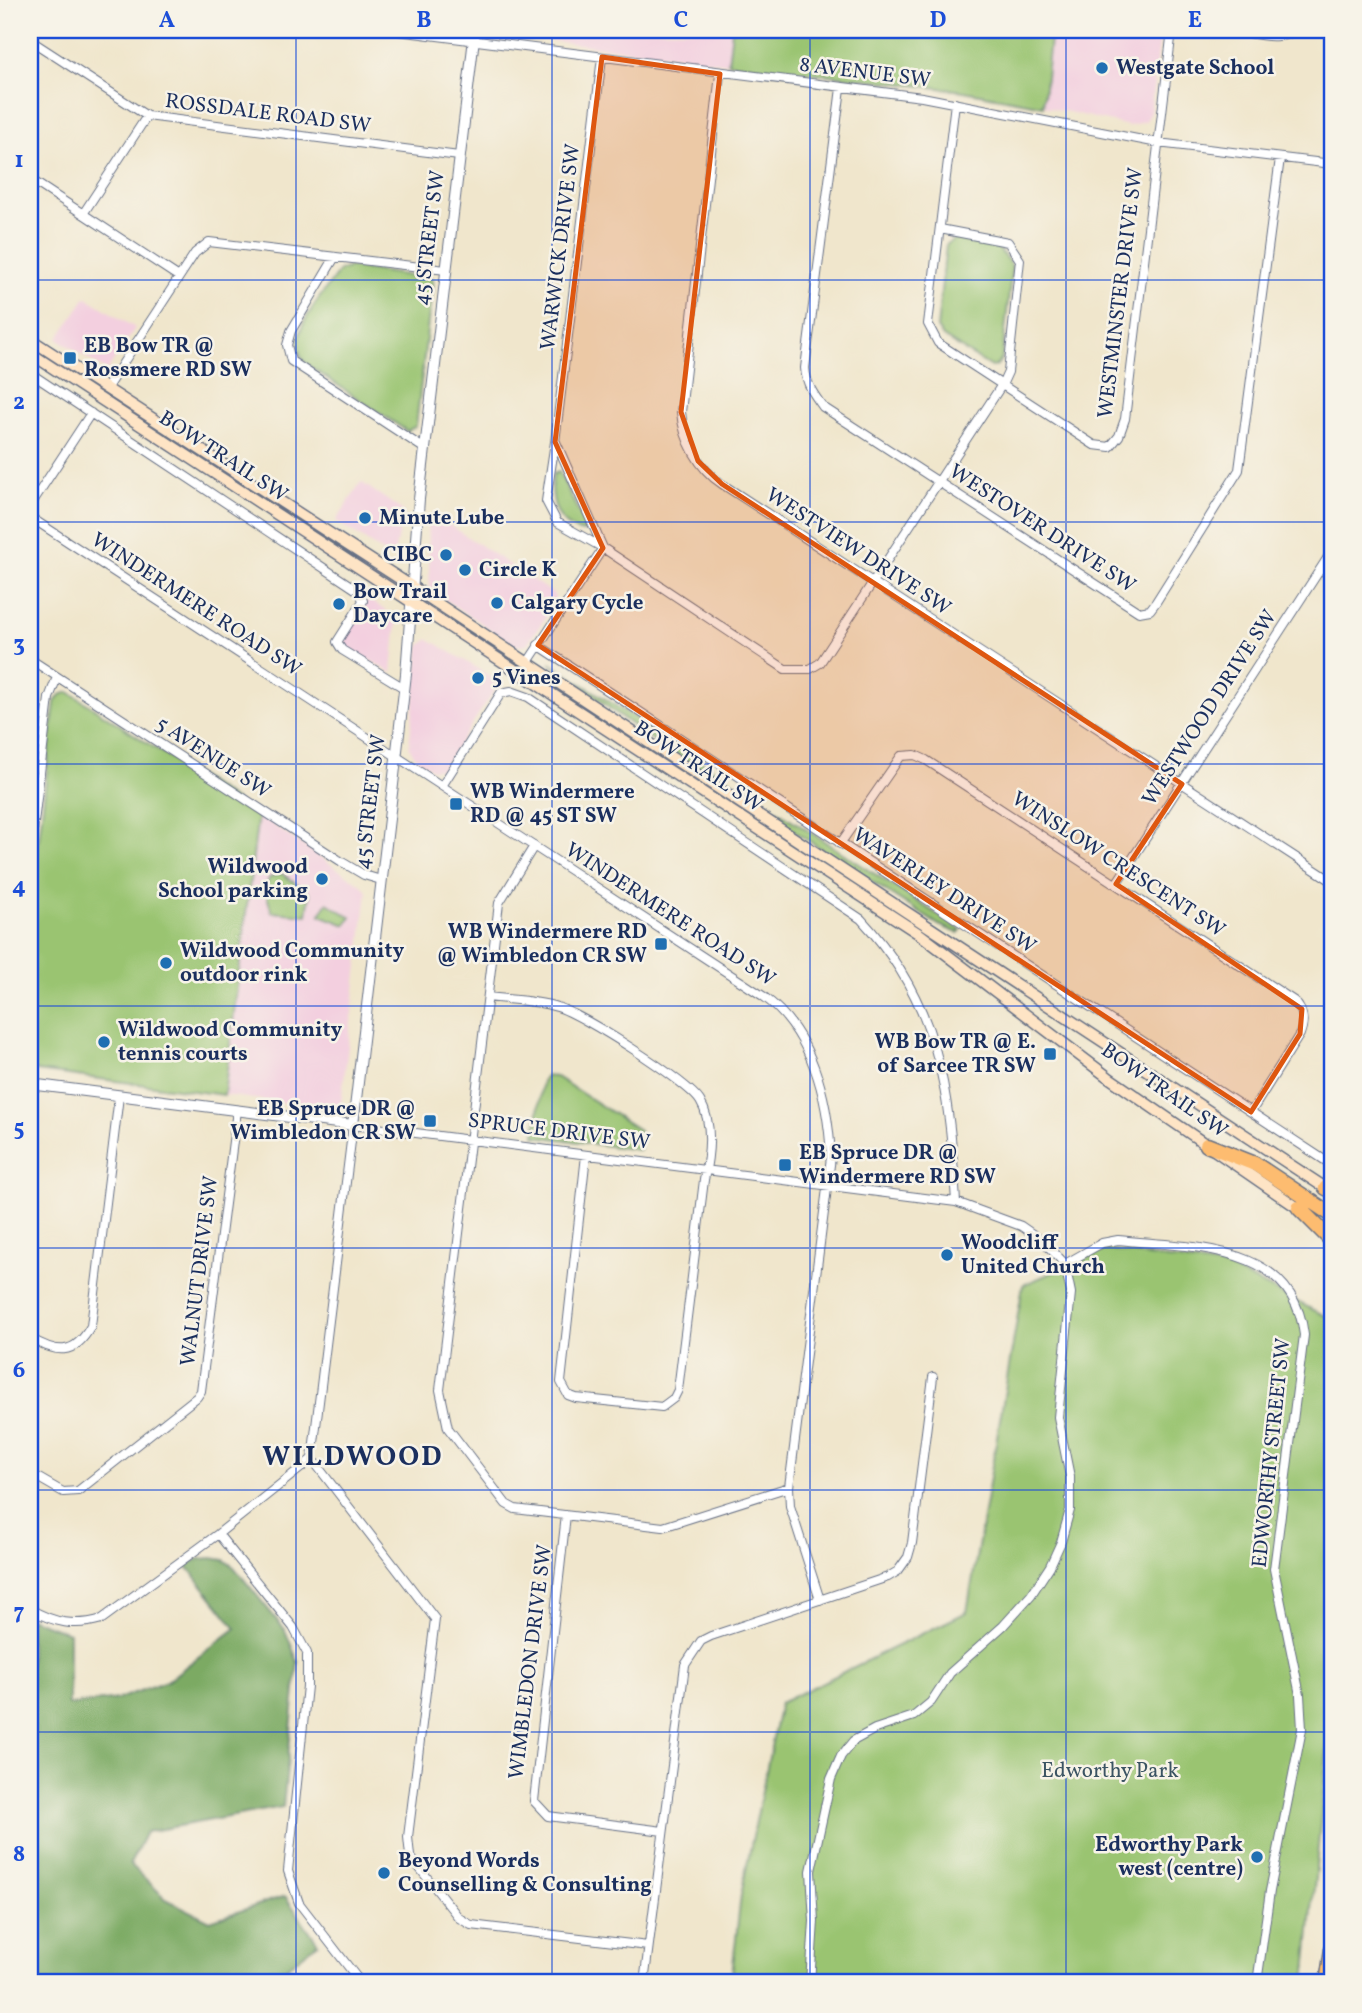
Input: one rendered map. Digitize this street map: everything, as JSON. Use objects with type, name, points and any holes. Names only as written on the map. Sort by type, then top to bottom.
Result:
[{"type":"highway","points":[[1207,1145],[1255,1164],[1332,1215]]},
{"type":"highway","points":[[1299,1208],[1332,1241]]},
{"type":"highway","points":[[1327,1983],[1332,1949]]},
{"type":"main road","name":"BOW TRAIL SW","points":[[30,339],[528,662],[1330,1191]]},
{"type":"main road","name":"BOW TRAIL SW","points":[[30,353],[887,913],[1033,1018],[1108,1077],[1332,1232]]},
{"type":"main road","points":[[1033,1018],[1036,1007],[1048,1004]]},
{"type":"street","name":"8 AVENUE SW","points":[[390,30],[474,35],[720,74],[955,103],[1158,143],[1332,164]]},
{"type":"street","name":"WESTMINSTER DRIVE SW","points":[[955,103],[930,333],[938,343],[1094,445],[1110,447],[1119,436],[1125,419],[1172,30]]},
{"type":"street","points":[[1233,30],[1286,36],[1294,30]]},
{"type":"street","name":"45 STREET SW","points":[[312,1459],[404,688],[425,449],[474,35]]},
{"type":"street","points":[[30,40],[147,116]]},
{"type":"street","name":"WARWICK DRIVE SW","points":[[602,57],[555,442],[546,495],[550,512],[568,529],[603,548],[785,669],[810,669],[820,663],[873,582]]},
{"type":"street","name":"WESTVIEW DRIVE SW","points":[[720,74],[681,403],[683,426],[698,461],[715,480],[1332,881]]},
{"type":"street","name":"WESTOVER DRIVE SW","points":[[841,88],[806,378],[823,407],[1139,612],[1150,610],[1239,470],[1280,158]]},
{"type":"street","name":"ROSSDALE ROAD SW","points":[[83,214],[147,116],[459,156]]},
{"type":"street","points":[[30,179],[179,277]]},
{"type":"street","points":[[873,582],[1008,372],[1020,260],[1009,242],[940,229]]},
{"type":"street","points":[[106,389],[197,249],[213,241],[446,270]]},
{"type":"street","points":[[335,257],[291,331],[287,345],[291,361],[425,449]]},
{"type":"street","points":[[30,373],[360,592],[363,601],[337,642],[342,650],[404,688]]},
{"type":"street","points":[[30,506],[91,413]]},
{"type":"street","points":[[528,662],[603,548],[555,442]]},
{"type":"street","name":"WINDERMERE ROAD SW","points":[[30,517],[762,996],[786,1016],[810,1054],[828,1124],[831,1157],[789,1487],[790,1506],[820,1600]]},
{"type":"street","name":"WESTWOOD DRIVE SW","points":[[1116,884],[1332,551]]},
{"type":"street","name":"WAVERLEY DRIVE SW","points":[[538,645],[1332,1165]]},
{"type":"street","name":"5 AVENUE SW","points":[[30,659],[342,862],[364,875],[381,880]]},
{"type":"street","points":[[30,856],[49,698],[57,677]]},
{"type":"street","points":[[442,786],[501,693],[511,691],[528,697],[861,919],[896,960],[918,997],[929,1029],[948,1104],[956,1202]]},
{"type":"street","name":"WINSLOW CRESCENT SW","points":[[840,844],[895,762],[901,756],[915,755],[1116,884],[1302,1009],[1304,1024],[1300,1034],[1251,1112]]},
{"type":"street","points":[[534,846],[502,894],[440,1390],[444,1420],[506,1504],[515,1509],[663,1527],[789,1487]]},
{"type":"street","points":[[488,997],[540,1003],[570,1011],[683,1084],[701,1102],[711,1152],[706,1170],[674,1398],[657,1408],[576,1398],[564,1390],[560,1375],[586,1155]]},
{"type":"street","name":"SPRUCE DRIVE SW","points":[[30,1084],[956,1202],[1021,1226],[1044,1242],[1065,1264]]},
{"type":"street","points":[[30,1338],[50,1349],[61,1351],[75,1344],[91,1326],[120,1096]]},
{"type":"street","name":"WALNUT DRIVE SW","points":[[30,1473],[63,1492],[78,1491],[197,1397],[201,1391],[237,1110]]},
{"type":"street","name":"EDWORTHY STREET SW","points":[[1065,1264],[1102,1243],[1118,1240],[1232,1253],[1261,1265],[1275,1275],[1299,1308],[1304,1335],[1274,1569],[1300,1695],[1302,1729],[1270,1891],[1257,1983]]},
{"type":"street","points":[[810,1983],[814,1921],[813,1859],[831,1779],[841,1756],[852,1741],[875,1729],[914,1716],[932,1702],[950,1673],[997,1631],[1031,1595],[1062,1542],[1070,1494],[1058,1417],[1071,1293],[1065,1264]]},
{"type":"street","points":[[644,1983],[685,1665],[692,1651],[701,1641],[711,1636],[888,1577],[898,1570],[908,1557],[933,1377]]},
{"type":"street","points":[[30,1609],[57,1622],[80,1624],[102,1619],[218,1534],[312,1459],[435,1619],[408,1837],[410,1856],[459,1918],[471,1925],[648,1946]]},
{"type":"street","name":"WIMBLEDON DRIVE SW","points":[[566,1516],[534,1801],[548,1816],[663,1831]]},
{"type":"street","points":[[218,1534],[293,1626],[307,1653],[307,1686],[288,1871],[299,1903],[361,1983]]},
{"type":"highlighted area","points":[[602,57],[720,74],[681,412],[698,461],[722,484],[1182,784],[1116,884],[1302,1009],[1300,1034],[1251,1112],[538,645],[603,548],[555,442]]},
{"type":"shaded area","points":[[492,30],[732,30],[728,63],[498,34]]},
{"type":"shaded area","name":"Westgate School","points":[[1051,30],[1161,30],[1150,114],[1146,121],[1129,126],[1043,106]]},
{"type":"shaded area","points":[[86,297],[135,328],[107,371],[58,339]]},
{"type":"shaded area","points":[[361,482],[403,511],[394,554],[387,555],[336,521]]},
{"type":"shaded area","points":[[434,515],[554,594],[556,603],[527,644],[516,646],[430,590],[427,517]]},
{"type":"shaded area","points":[[368,599],[397,618],[392,673],[347,647],[344,636]]},
{"type":"shaded area","points":[[429,639],[500,682],[442,769],[432,769],[417,759],[409,747],[420,646]]},
{"type":"shaded area","points":[[258,815],[363,886],[367,892],[341,1103],[336,1109],[224,1095]]},
{"type":"green space","points":[[732,30],[1051,30],[1043,106],[964,91],[728,63]]},
{"type":"green space","points":[[955,239],[998,248],[1012,266],[1002,358],[996,366],[991,367],[943,337],[937,328],[946,245]]},
{"type":"green space","points":[[349,267],[433,279],[416,426],[407,431],[309,366],[301,355],[298,344],[306,318],[339,271]]},
{"type":"green space","points":[[559,472],[586,527],[583,532],[566,524],[556,510],[552,483],[553,474]]},
{"type":"green space","points":[[550,663],[961,930],[958,933],[939,925],[644,734]]},
{"type":"green space","points":[[69,692],[258,815],[224,1095],[30,1070],[30,916],[55,702],[60,695]]},
{"type":"green space","points":[[281,873],[310,894],[307,915],[272,912],[265,890],[269,878]]},
{"type":"green space","points":[[327,903],[351,917],[346,925],[320,915]]},
{"type":"green space","points":[[547,1076],[556,1077],[639,1130],[639,1150],[535,1136],[542,1081]]},
{"type":"green space","name":"Edworthy Park","points":[[1105,1250],[1227,1267],[1332,1319],[1332,1699],[1305,1983],[731,1983],[741,1895],[780,1703],[967,1612],[1023,1285]]},
{"type":"green space","points":[[199,1559],[224,1560],[234,1567],[285,1630],[298,1662],[283,1807],[146,1832],[130,1864],[166,1899],[210,1921],[285,1896],[318,1943],[270,1981],[271,1983],[30,1983],[30,1618],[69,1633],[69,1705],[118,1699],[167,1681],[236,1628],[186,1565]]},
{"type":"place","name":"Westgate School","points":[[1102,68]]},
{"type":"place","name":"EB Bow TR @ Rossmere RD SW","points":[[70,358]]},
{"type":"place","name":"Minute Lube","points":[[365,518]]},
{"type":"place","name":"CIBC","points":[[446,555]]},
{"type":"place","name":"Circle K","points":[[465,570]]},
{"type":"place","name":"Calgary Cycle","points":[[497,603]]},
{"type":"place","name":"Bow Trail Daycare","points":[[339,604]]},
{"type":"place","name":"5 Vines","points":[[478,678]]},
{"type":"place","name":"WB Windermere RD @ 45 ST SW","points":[[456,804]]},
{"type":"place","name":"Wildwood School parking","points":[[322,879]]},
{"type":"place","name":"WB Windermere RD @ Wimbledon CR SW","points":[[661,944]]},
{"type":"place","name":"Wildwood Community outdoor rink","points":[[166,963]]},
{"type":"place","name":"Wildwood Community tennis courts","points":[[104,1042]]},
{"type":"place","name":"WB Bow TR @ E. of Sarcee TR SW","points":[[1050,1054]]},
{"type":"place","name":"EB Spruce DR @ Wimbledon CR SW","points":[[430,1121]]},
{"type":"place","name":"EB Spruce DR @ Windermere RD SW","points":[[785,1165]]},
{"type":"place","name":"Woodcliff United Church","points":[[947,1255]]},
{"type":"place","name":"Edworthy Park west (centre)","points":[[1257,1857]]},
{"type":"place","name":"Beyond Words Counselling & Consulting","points":[[384,1873]]},
{"type":"district","name":"WILDWOOD","points":[[353,1457]]}]
